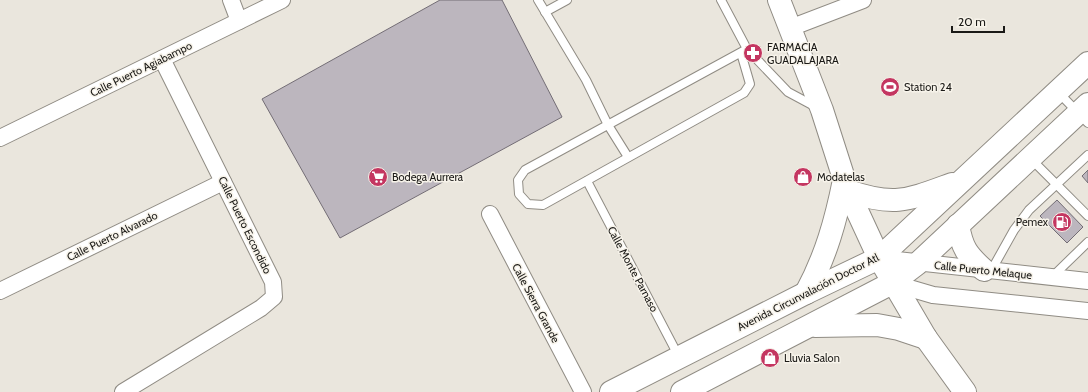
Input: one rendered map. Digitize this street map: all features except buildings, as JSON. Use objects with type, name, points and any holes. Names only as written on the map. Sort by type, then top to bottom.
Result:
[{"type":"main road","points":[[779,0],[822,110],[846,186],[879,258],[892,283],[926,338],[965,392]]},
{"type":"main road","name":"Avenida Circunvalación Doctor Atl","points":[[611,392],[806,293],[879,258],[1088,63]]},
{"type":"main road","points":[[690,390],[892,283],[917,264],[1030,158],[1085,114]]},
{"type":"main road","points":[[846,186],[871,199],[893,201],[909,199],[963,180]]},
{"type":"main road","points":[[806,293],[819,269],[830,242],[846,186]]},
{"type":"main road","points":[[958,225],[961,241],[965,251],[988,271]]},
{"type":"main road","points":[[810,326],[876,325],[899,329],[926,338]]},
{"type":"street","points":[[230,0],[239,21]]},
{"type":"street","name":"Calle Puerto Agiabampo","points":[[0,138],[282,0]]},
{"type":"street","points":[[790,28],[863,0]]},
{"type":"street","name":"Calle Puerto Escondido","points":[[123,392],[261,308],[274,297],[273,282],[162,59]]},
{"type":"street","name":"Calle Puerto Alvarado","points":[[0,291],[223,182]]},
{"type":"street","name":"Calle Sierra Grande","points":[[490,214],[583,392]]},
{"type":"street","name":"Calle Puerto Melaque","points":[[879,258],[917,264],[1088,281]]},
{"type":"street","points":[[892,283],[933,296],[1088,311]]},
{"type":"lane","points":[[538,0],[586,80],[608,125],[628,158]]},
{"type":"lane","points":[[545,12],[567,0]]},
{"type":"lane","points":[[721,0],[744,51],[750,84],[744,93],[543,205],[528,204],[519,194],[518,180],[525,170],[744,51]]},
{"type":"lane","points":[[744,51],[788,92],[822,110]]},
{"type":"lane","points":[[1057,91],[1085,114]]},
{"type":"lane","points":[[988,271],[1014,230],[1029,210],[1088,154]]},
{"type":"lane","points":[[1030,158],[1088,216]]},
{"type":"lane","name":"Calle Monte Parnaso","points":[[587,181],[680,357]]},
{"type":"lane","points":[[1051,278],[1088,242]]},
{"type":"place","name":"FARMACIA GUADALAJARA","points":[[753,53]]},
{"type":"place","name":"Station 24","points":[[890,87]]},
{"type":"place","name":"Bodega Aurrera","points":[[378,177]]},
{"type":"place","name":"Modatelas","points":[[803,177]]},
{"type":"place","name":"Pemex","points":[[1062,222]]},
{"type":"place","name":"Lluvia Salon","points":[[770,358]]}]
